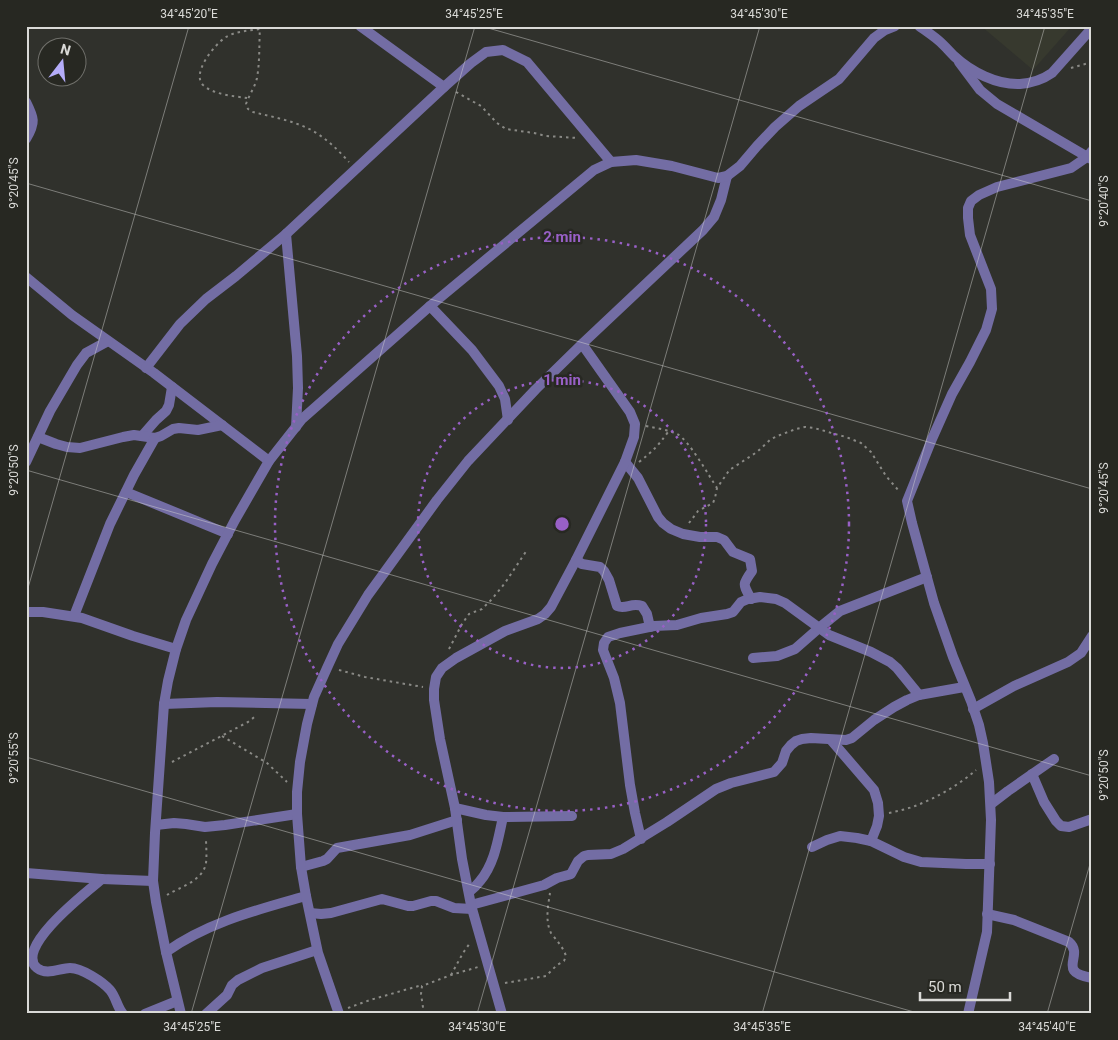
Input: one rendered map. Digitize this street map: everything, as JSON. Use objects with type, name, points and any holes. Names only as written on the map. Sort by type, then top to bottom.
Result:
[{"type":"street","points":[[360,26],[444,87]]},
{"type":"street","points":[[181,1014],[166,952],[153,881],[164,704],[176,649],[186,620],[212,564],[269,461],[302,419],[430,306],[594,170],[611,162],[636,160],[672,166],[718,178],[727,176],[740,166],[775,127],[799,106],[839,79],[855,63],[874,38],[895,26]]},
{"type":"street","points":[[919,26],[938,40],[956,58],[980,90],[997,104],[1090,156],[1071,168],[997,187],[971,201],[968,208],[970,235],[991,289],[992,309],[986,330],[952,394],[907,501],[937,612],[971,702],[984,743],[991,804],[987,932],[968,1014]]},
{"type":"street","points":[[956,58],[992,80],[1011,84],[1032,83],[1044,79],[1052,73],[1092,28]]},
{"type":"street","points":[[146,368],[180,324],[286,234],[470,63],[486,52],[503,50],[527,62],[611,162]]},
{"type":"street","points":[[26,102],[34,121],[26,139]]},
{"type":"street","points":[[339,1012],[317,950],[306,896],[298,814],[300,762],[307,724],[312,704],[338,644],[392,560],[468,461],[582,344],[703,230],[714,217],[721,200],[727,176]]},
{"type":"street","points":[[286,234],[297,356],[296,427]]},
{"type":"street","points":[[26,277],[72,315],[172,387],[269,461]]},
{"type":"street","points":[[430,306],[472,350],[499,386],[505,400],[508,420]]},
{"type":"street","points":[[26,462],[50,411],[77,366],[86,353],[108,341]]},
{"type":"street","points":[[502,1014],[472,907],[462,859],[455,808],[440,739],[434,689],[436,677],[442,668],[456,658],[505,631],[538,619],[545,614],[551,607],[628,465],[635,424],[630,412],[582,344]]},
{"type":"street","points":[[142,436],[166,411],[172,387]]},
{"type":"street","points":[[38,437],[67,447],[80,448],[134,435],[155,438],[173,429],[198,430],[222,425]]},
{"type":"street","points":[[74,616],[106,533],[155,438]]},
{"type":"street","points":[[628,465],[638,478],[663,523],[683,534],[717,537],[724,540],[733,552],[750,559],[752,571],[745,580],[744,585],[751,599]]},
{"type":"street","points":[[126,492],[228,534]]},
{"type":"street","points":[[576,560],[586,565],[600,567],[609,580],[617,606],[622,608],[636,604],[642,606],[647,614],[650,627]]},
{"type":"street","points":[[754,658],[766,658],[786,653],[800,645],[840,611],[927,577]]},
{"type":"street","points":[[641,839],[630,785],[620,703],[604,650],[604,643],[608,637],[650,627],[677,625],[701,618],[727,614],[733,612],[741,602],[751,599],[760,597],[776,598],[834,638],[871,652],[890,662],[919,695]]},
{"type":"street","points":[[26,612],[74,616],[176,649]]},
{"type":"street","points":[[973,709],[1014,686],[1068,662],[1081,653],[1092,636]]},
{"type":"street","points":[[310,913],[331,913],[382,899],[408,906],[436,901],[454,908],[472,907],[544,885],[571,874],[584,856],[610,854],[623,850],[716,789],[731,783],[774,772],[782,763],[786,751],[796,741],[811,738],[846,740],[852,738],[874,720],[907,700],[919,695],[964,687]]},
{"type":"street","points":[[164,704],[217,702],[312,704]]},
{"type":"street","points":[[831,740],[874,790],[880,816],[871,841]]},
{"type":"street","points":[[991,804],[1054,759]]},
{"type":"street","points":[[1032,774],[1044,802],[1061,826],[1069,827],[1092,819]]},
{"type":"street","points":[[455,808],[503,817],[572,816]]},
{"type":"street","points":[[156,825],[186,824],[205,827],[298,814]]},
{"type":"street","points":[[469,892],[481,880],[492,860],[497,848],[503,817]]},
{"type":"street","points":[[302,866],[327,859],[337,848],[410,835],[457,820]]},
{"type":"street","points":[[812,847],[840,836],[871,841],[904,857],[921,862],[990,864]]},
{"type":"street","points":[[26,873],[153,881]]},
{"type":"street","points":[[102,879],[57,918],[35,947],[32,958],[37,968],[44,971],[72,968],[93,977],[110,990],[123,1014]]},
{"type":"street","points":[[166,952],[187,938],[210,927],[269,906],[306,896]]},
{"type":"street","points":[[987,914],[1014,920],[1071,943],[1074,949],[1073,971],[1084,977],[1092,978]]},
{"type":"street","points":[[206,1014],[227,995],[232,985],[238,980],[262,968],[317,950]]},
{"type":"street","points":[[145,1014],[177,1001]]},
{"type":"path","points":[[248,98],[218,92],[204,86],[200,80],[200,69],[216,46],[226,37],[239,32],[260,28],[257,76],[255,86],[246,104],[248,109],[296,123],[314,132],[330,143],[356,168]]},
{"type":"path","points":[[444,87],[460,93],[482,106],[497,124],[506,130],[546,136],[591,139]]},
{"type":"path","points":[[635,424],[677,434],[691,448],[718,488]]},
{"type":"path","points":[[683,534],[698,511],[713,502],[718,488],[731,469],[757,452],[771,439],[796,428],[814,428],[860,444],[871,452],[886,476],[907,501]]},
{"type":"path","points":[[628,465],[651,454],[668,431]]},
{"type":"path","points":[[442,668],[462,624],[470,614],[482,609],[492,599],[505,584],[527,550]]},
{"type":"path","points":[[327,668],[374,679],[434,689]]},
{"type":"path","points":[[159,770],[174,760],[248,722],[259,714],[268,703]]},
{"type":"path","points":[[222,736],[267,763],[298,792]]},
{"type":"path","points":[[880,816],[932,799],[970,774],[986,760]]},
{"type":"path","points":[[156,902],[199,877],[203,872],[206,863],[205,827]]},
{"type":"path","points":[[494,986],[546,976],[564,960],[566,956],[564,950],[548,925],[548,904],[553,881]]},
{"type":"path","points":[[451,975],[466,948],[479,934]]},
{"type":"path","points":[[339,1012],[370,1000],[487,964]]},
{"type":"path","points":[[424,1014],[420,994],[422,986],[427,984]]},
{"type":"shaded area","points":[[981,26],[1072,26],[1033,70]]}]
